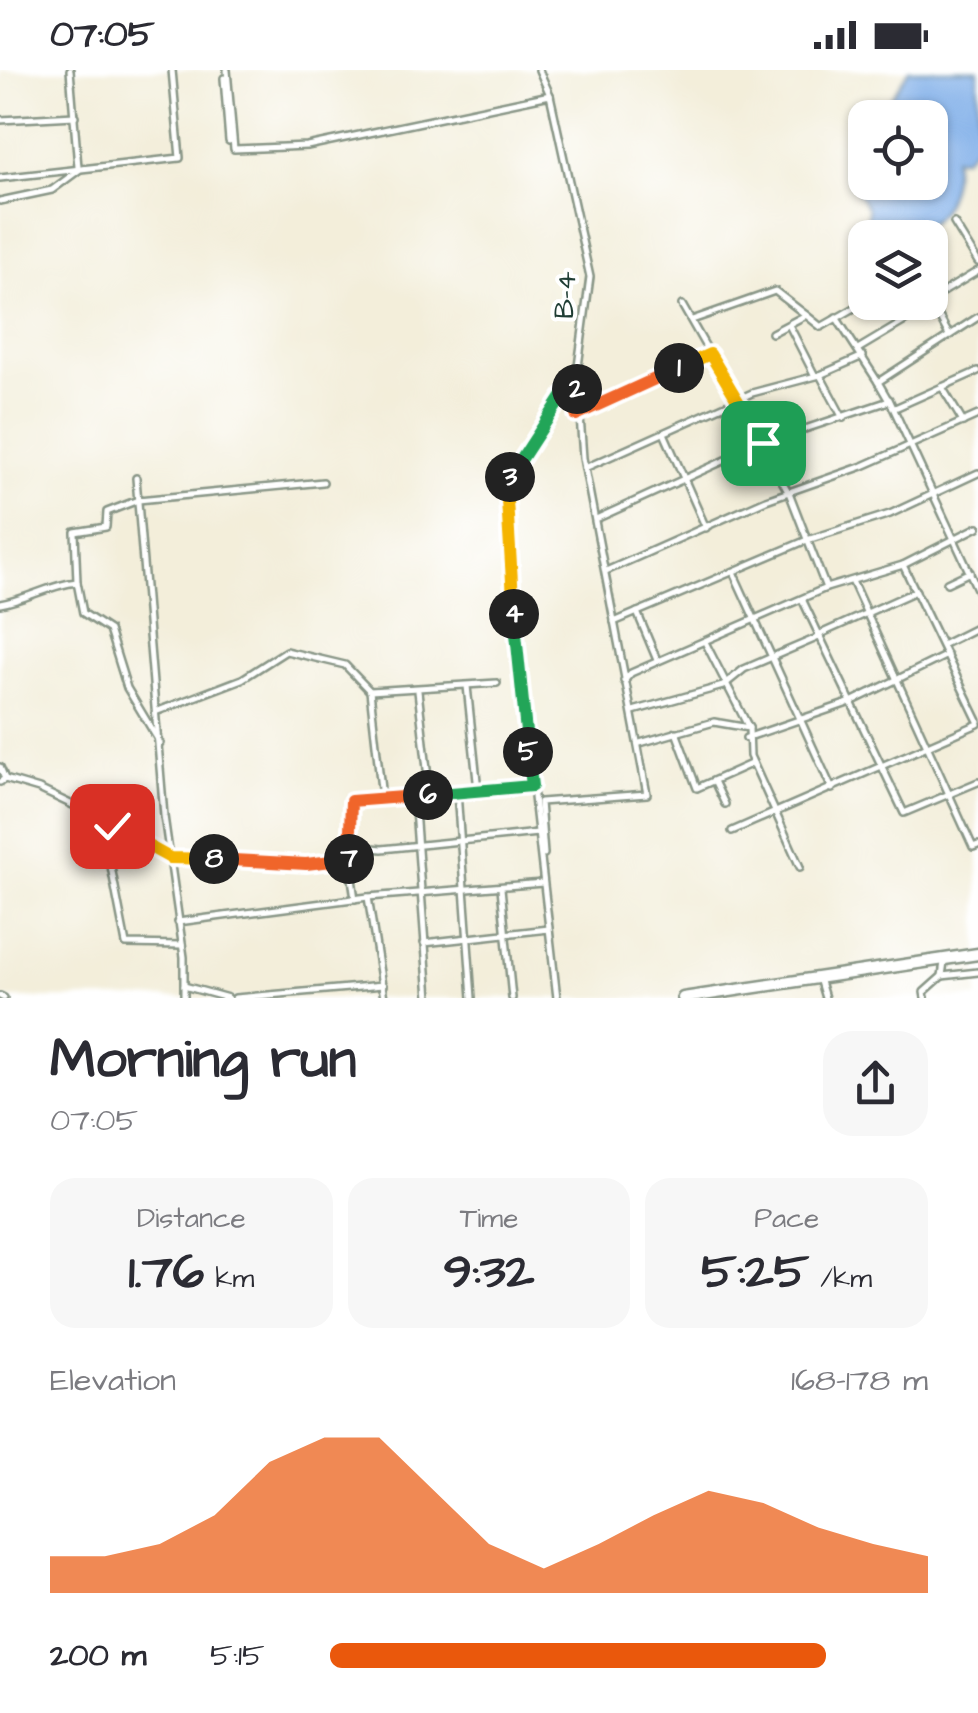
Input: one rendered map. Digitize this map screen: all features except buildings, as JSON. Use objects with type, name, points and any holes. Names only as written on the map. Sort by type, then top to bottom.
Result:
[{"type":"highway","points":[[683,998],[978,954]]},
{"type":"street","points":[[70,70],[78,167]]},
{"type":"street","points":[[0,202],[52,190],[78,170],[180,158],[172,70]]},
{"type":"street","points":[[225,70],[234,149],[307,146],[550,95]]},
{"type":"street","points":[[225,70],[229,141]]},
{"type":"street","name":"B-4","points":[[539,70],[550,95],[590,277],[577,374],[506,484],[515,632],[557,998]]},
{"type":"street","points":[[0,120],[75,116]]},
{"type":"street","points":[[0,178],[122,164]]},
{"type":"street","points":[[954,224],[978,262]]},
{"type":"street","points":[[949,336],[930,300],[978,271]]},
{"type":"street","points":[[692,320],[775,291],[821,327],[848,311]]},
{"type":"street","points":[[682,304],[763,443],[826,588]]},
{"type":"street","points":[[772,333],[806,315]]},
{"type":"street","points":[[596,519],[763,443],[889,401],[836,317]]},
{"type":"street","points":[[878,382],[978,317]]},
{"type":"street","points":[[858,349],[907,320]]},
{"type":"street","points":[[789,325],[844,418]]},
{"type":"street","points":[[576,415],[710,354]]},
{"type":"street","points":[[585,468],[736,400],[863,356]]},
{"type":"street","points":[[894,408],[978,371]]},
{"type":"street","points":[[424,943],[505,935],[548,926],[540,802],[647,794],[576,415],[577,374]]},
{"type":"street","points":[[878,382],[894,408],[978,590]]},
{"type":"street","points":[[942,388],[963,422]]},
{"type":"street","points":[[606,571],[978,415]]},
{"type":"street","points":[[664,433],[706,528]]},
{"type":"street","points":[[614,622],[808,540],[934,496],[978,473]]},
{"type":"street","points":[[136,478],[184,998]]},
{"type":"street","points":[[161,746],[126,688],[109,630],[83,613],[74,532],[106,527],[107,512],[138,500],[324,482]]},
{"type":"street","points":[[624,681],[657,661],[826,588],[903,565],[978,526]]},
{"type":"street","points":[[732,831],[911,751],[929,748],[978,721],[903,565]]},
{"type":"street","points":[[947,583],[970,572]]},
{"type":"street","points":[[734,574],[832,789]]},
{"type":"street","points":[[852,581],[973,847],[978,845]]},
{"type":"street","points":[[0,604],[32,598],[54,584],[77,582]]},
{"type":"street","points":[[634,710],[700,694],[916,591]]},
{"type":"street","points":[[802,599],[904,812],[978,782]]},
{"type":"street","points":[[637,612],[657,661]]},
{"type":"street","points":[[942,645],[978,627]]},
{"type":"street","points":[[706,642],[749,728],[746,738],[753,763],[800,867]]},
{"type":"street","points":[[158,711],[242,679],[286,651],[346,665],[370,691],[382,798]]},
{"type":"street","points":[[746,738],[851,702],[946,655]]},
{"type":"street","points":[[370,691],[497,683]]},
{"type":"street","points":[[467,686],[478,790]]},
{"type":"street","points":[[418,690],[430,795]]},
{"type":"street","points":[[639,743],[714,722],[749,728]]},
{"type":"street","points":[[676,732],[697,788],[753,763]]},
{"type":"street","points":[[0,767],[2,780],[38,789],[170,858],[349,862]]},
{"type":"street","points":[[714,782],[725,804]]},
{"type":"street","points":[[355,899],[349,862],[352,847],[348,805],[382,798],[532,786]]},
{"type":"street","points":[[457,792],[472,998]]},
{"type":"street","points":[[414,796],[428,998]]},
{"type":"street","points":[[102,820],[126,944],[182,944]]},
{"type":"street","points":[[352,847],[461,842],[538,833]]},
{"type":"street","points":[[178,922],[368,897],[544,883]]},
{"type":"street","points":[[501,888],[512,998]]},
{"type":"street","points":[[368,897],[384,998]]},
{"type":"street","points":[[942,976],[945,959]]},
{"type":"street","points":[[925,998],[924,992],[942,976],[978,972]]},
{"type":"street","points":[[818,978],[825,998]]},
{"type":"street","points":[[184,986],[231,998],[384,985]]},
{"type":"water","points":[[909,70],[978,70],[978,143],[964,158],[954,158],[948,198],[948,100],[889,100]]},
{"type":"water","points":[[862,200],[947,200],[933,220],[867,220],[868,209]]},
{"type":"route","points":[[112,826],[137,836],[170,858],[349,862],[351,801],[532,786],[515,632],[506,484],[571,377],[577,374],[576,415],[710,354],[763,443]]}]
